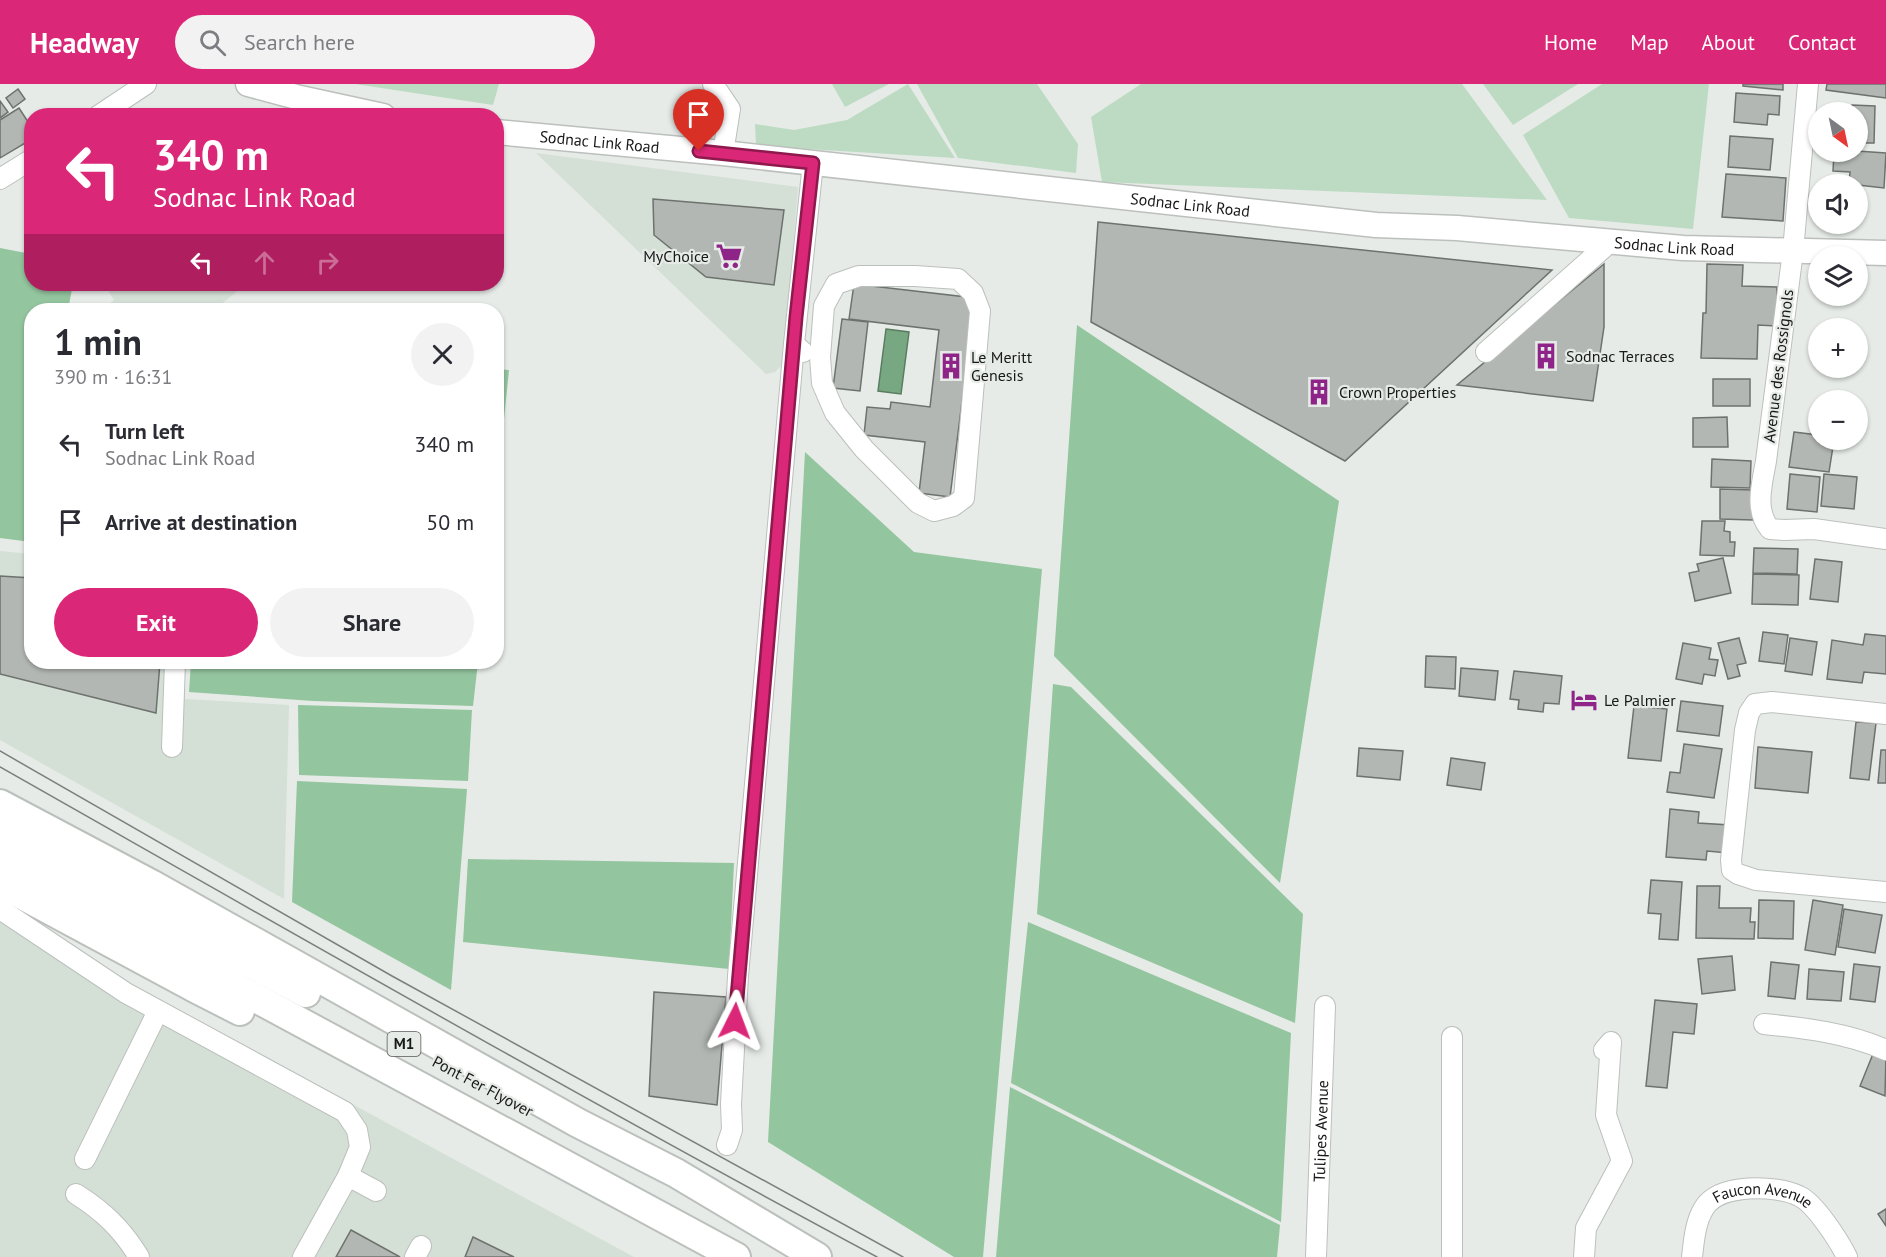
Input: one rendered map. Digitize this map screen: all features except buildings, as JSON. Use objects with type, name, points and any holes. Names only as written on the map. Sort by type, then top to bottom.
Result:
[{"type":"highway","points":[[0,804],[151,884],[578,1123],[676,1173],[817,1257]]},
{"type":"highway","name":"Pont Fer Flyover","points":[[0,832],[807,1257]]},
{"type":"highway","name":"Pont Fer Flyover","points":[[0,860],[736,1257]]},
{"type":"highway","points":[[0,883],[161,971],[261,1020],[626,1217],[713,1257]]},
{"type":"main road","points":[[248,84],[346,108]]},
{"type":"main road","name":"Sodnac Link Road","points":[[504,133],[723,153],[1376,225],[1457,228],[1683,248],[1886,253]]},
{"type":"street","points":[[110,108],[146,84]]},
{"type":"street","points":[[713,84],[730,109],[723,153]]},
{"type":"street","name":"Avenue des Rossignols","points":[[1808,84],[1792,251],[1760,509],[1763,520],[1770,529],[1814,529],[1886,539]]},
{"type":"street","points":[[727,1145],[732,1130],[738,976],[794,344],[813,163]]},
{"type":"street","points":[[0,179],[24,164]]},
{"type":"street","points":[[1486,352],[1609,243]]},
{"type":"street","points":[[860,276],[915,276],[958,279],[973,293],[980,310],[964,498],[953,506],[934,512],[918,503],[864,449],[835,413],[822,383],[820,357],[824,306],[836,284],[860,276]]},
{"type":"street","points":[[794,344],[803,351],[820,357]]},
{"type":"street","points":[[172,747],[175,669]]},
{"type":"street","points":[[1886,714],[1772,702],[1755,704],[1749,713],[1745,730],[1731,860],[1732,870],[1756,880],[1886,892]]},
{"type":"street","points":[[0,909],[126,993],[345,1112],[357,1130],[360,1147],[348,1176],[303,1257]]},
{"type":"street","name":"Tulipes Avenue","points":[[1316,1257],[1325,1006]]},
{"type":"street","points":[[85,1158],[158,1011]]},
{"type":"street","points":[[1764,1024],[1808,1028],[1840,1035],[1886,1050]]},
{"type":"street","points":[[1452,1037],[1452,1257]]},
{"type":"street","points":[[1584,1257],[1586,1228],[1622,1161],[1606,1115],[1611,1042],[1604,1050]]},
{"type":"street","points":[[348,1176],[376,1191]]},
{"type":"street","name":"Faucon Avenue","points":[[1692,1257],[1695,1230],[1704,1206],[1718,1196],[1744,1188],[1776,1189],[1801,1196],[1818,1214],[1847,1257]]},
{"type":"street","points":[[76,1194],[96,1206],[115,1224],[139,1257]]},
{"type":"shaded area","points":[[355,84],[499,84],[493,105]]},
{"type":"shaded area","points":[[832,84],[889,84],[845,107]]},
{"type":"shaded area","points":[[908,84],[955,158],[756,146],[755,124],[794,130],[847,120]]},
{"type":"shaded area","points":[[917,84],[1037,84],[1078,144],[1076,173],[958,158]]},
{"type":"shaded area","points":[[1141,84],[1462,84],[1547,200],[1102,182],[1091,117]]},
{"type":"shaded area","points":[[1483,84],[1578,84],[1513,125]]},
{"type":"shaded area","points":[[1602,84],[1709,84],[1693,229],[1569,218],[1523,135]]},
{"type":"shaded area","points":[[536,153],[798,187],[782,365],[775,372],[766,374]]},
{"type":"shaded area","points":[[0,248],[24,253],[24,291],[72,291],[69,303],[24,303],[24,541],[0,538]]},
{"type":"shaded area","points":[[108,291],[237,291],[223,303],[110,303],[114,300]]},
{"type":"shaded area","points":[[1077,325],[1339,501],[1280,883],[1054,656]]},
{"type":"shaded area","points":[[886,329],[909,332],[901,394],[878,391]]},
{"type":"shaded area","points":[[504,370],[509,370],[504,419]]},
{"type":"shaded area","points":[[805,452],[914,552],[1042,569],[983,1257],[954,1257],[768,1142]]},
{"type":"shaded area","points":[[0,551],[24,553],[24,669],[185,669],[185,699],[289,705],[284,899],[0,740]]},
{"type":"shaded area","points":[[191,669],[477,669],[473,706],[313,701],[189,692]]},
{"type":"shaded area","points":[[1053,684],[1071,687],[1303,914],[1295,1023],[1037,914]]},
{"type":"shaded area","points":[[298,705],[472,710],[468,781],[299,775]]},
{"type":"shaded area","points":[[297,781],[467,789],[451,990],[292,902]]},
{"type":"shaded area","points":[[468,859],[734,863],[729,969],[463,942]]},
{"type":"shaded area","points":[[0,913],[634,1257],[0,1257]]},
{"type":"shaded area","points":[[1028,922],[1291,1033],[1281,1222],[1011,1083]]},
{"type":"shaded area","points":[[1010,1087],[1280,1225],[1277,1257],[996,1257]]},
{"type":"tram line","points":[[0,751],[392,976],[903,1257]]},
{"type":"tram line","points":[[0,767],[547,1076],[877,1257]]},
{"type":"place","name":"MyChoice","points":[[729,256]]},
{"type":"place","name":"Sodnac Terraces","points":[[1546,356]]},
{"type":"place","name":"Le Meritt Genesis","points":[[951,366]]},
{"type":"place","name":"Crown Properties","points":[[1319,392]]},
{"type":"place","name":"Le Palmier","points":[[1584,700]]},
{"type":"route","points":[[699,151],[813,163],[796,317],[735,1021]]}]
